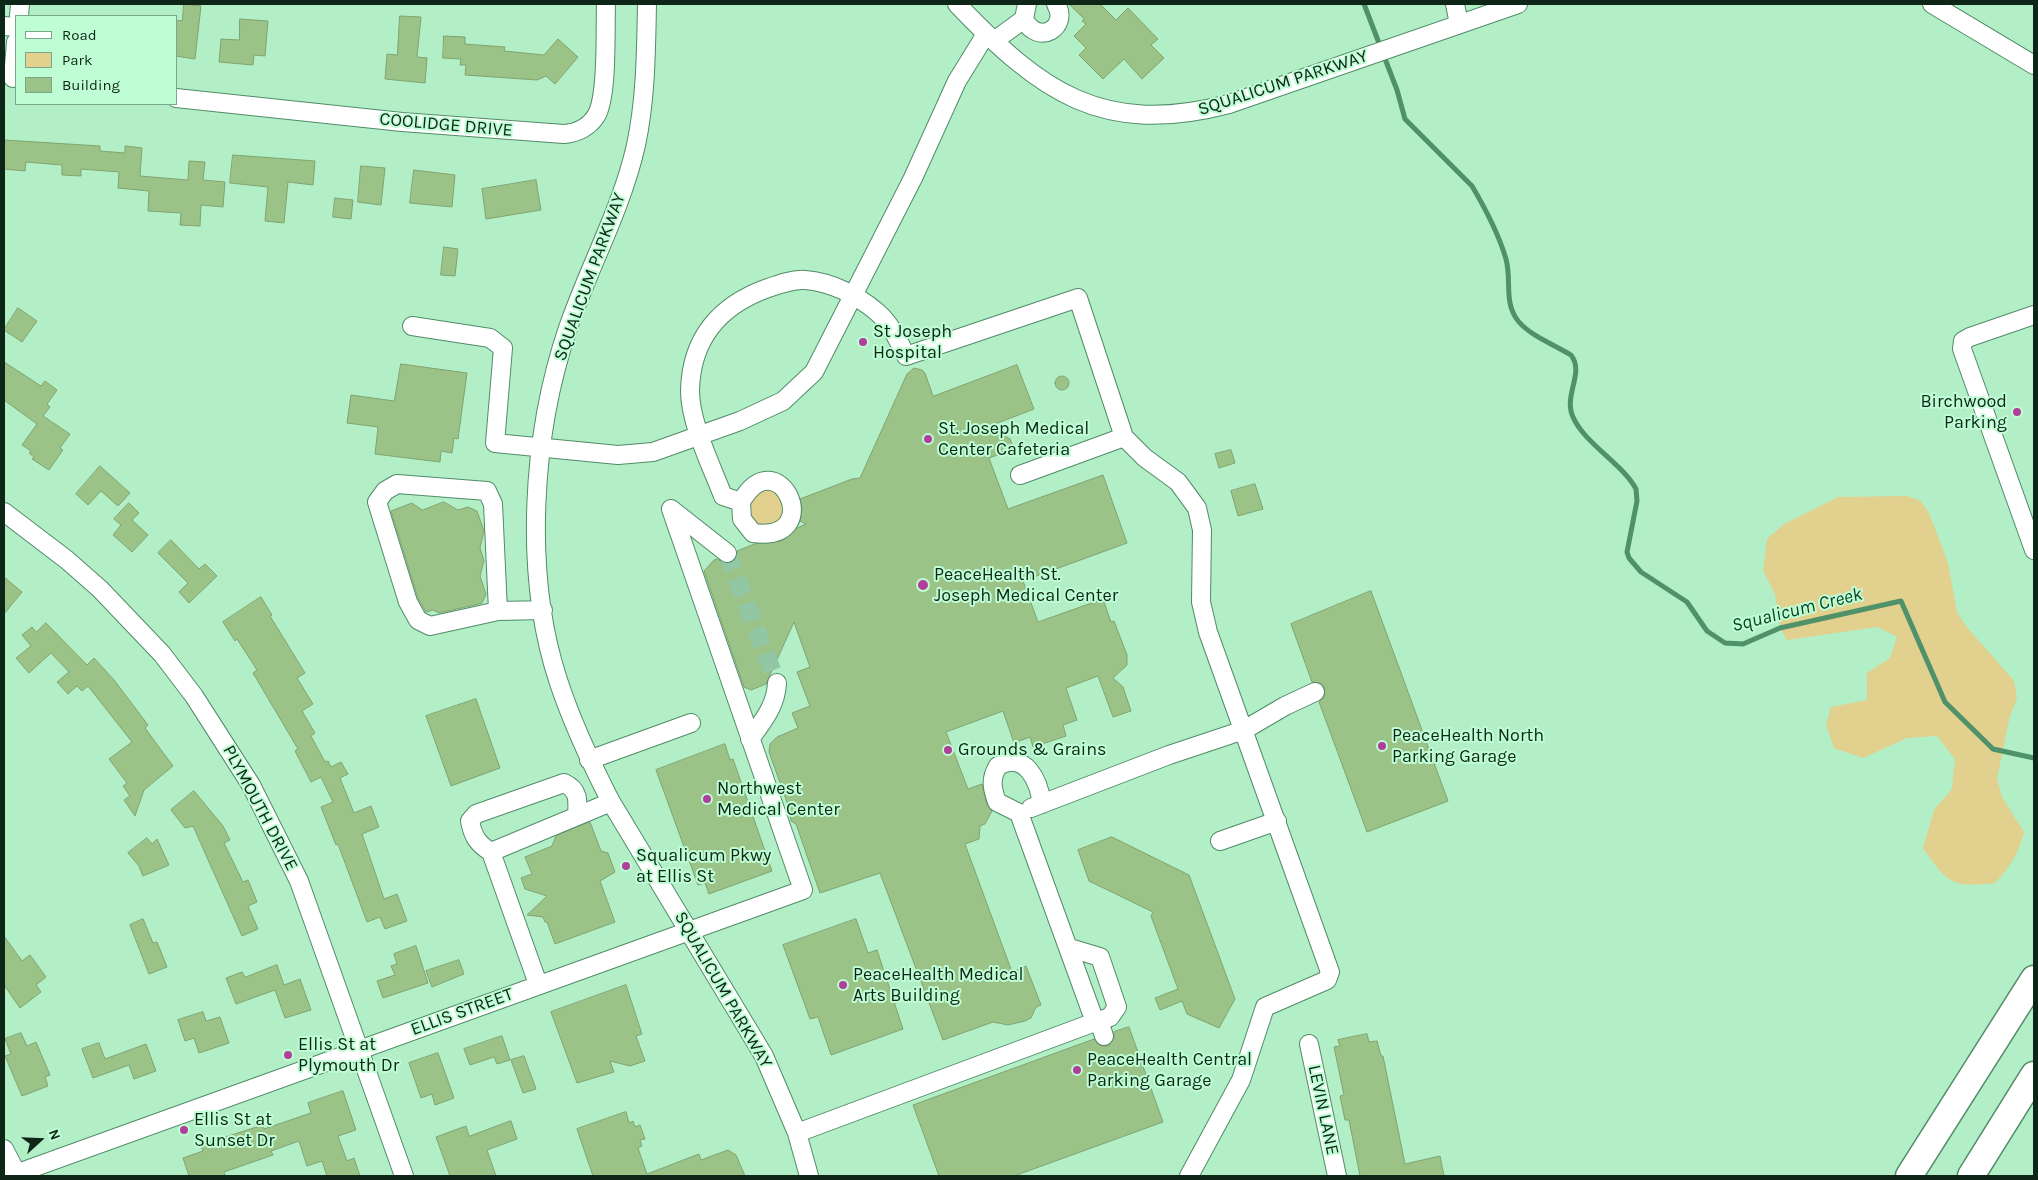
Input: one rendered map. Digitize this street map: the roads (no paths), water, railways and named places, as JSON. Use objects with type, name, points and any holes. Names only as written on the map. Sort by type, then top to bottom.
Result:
[{"type":"highway","points":[[1909,1176],[2034,979]]},
{"type":"highway","points":[[1971,1176],[2034,1075]]},
{"type":"street","name":"COOLIDGE DRIVE","points":[[178,98],[402,122],[564,134],[573,133],[590,124],[600,107],[606,4]]},
{"type":"street","name":"SQUALICUM PARKWAY","points":[[647,4],[645,72],[636,145],[625,183],[568,329],[545,415],[536,500],[537,551],[543,610],[558,679],[589,760],[611,802],[764,1056],[797,1133],[810,1176]]},
{"type":"street","name":"SQUALICUM PARKWAY","points":[[956,4],[990,38],[1040,79],[1085,104],[1103,110],[1149,115],[1177,114],[1213,108],[1518,4]]},
{"type":"street","points":[[412,326],[490,338],[503,348],[495,443],[618,455],[653,452],[740,421],[782,401],[814,372],[913,178],[957,81],[990,38],[1026,11],[1033,30],[1038,33],[1055,28],[1060,17],[1056,4]]},
{"type":"street","points":[[1454,4],[1459,24]]},
{"type":"street","points":[[1932,4],[2034,66]]},
{"type":"street","points":[[11,77],[15,49]]},
{"type":"street","points":[[741,502],[723,496],[699,435],[690,393],[692,371],[698,347],[708,329],[726,309],[751,294],[780,284],[803,280],[830,284],[854,296],[878,312],[894,332],[906,356],[1078,298],[1124,437],[1144,458],[1178,482],[1197,508],[1202,530],[1201,602],[1208,632],[1330,972],[1327,980],[1265,1007],[1241,1080],[1189,1176]]},
{"type":"street","points":[[2034,315],[1970,337],[1963,342],[1962,349],[2034,550]]},
{"type":"street","points":[[1020,475],[1124,437]]},
{"type":"street","points":[[498,612],[493,504],[486,491],[397,484],[385,490],[377,502],[408,602],[418,620],[430,626],[498,612],[543,610]]},
{"type":"street","points":[[727,553],[671,509],[750,739]]},
{"type":"street","name":"PLYMOUTH DRIVE","points":[[4,512],[67,560],[133,623],[162,654],[223,739],[251,785],[296,874],[404,1176]]},
{"type":"street","points":[[750,739],[770,712],[777,683]]},
{"type":"street","points":[[1019,813],[1168,755],[1244,730],[1284,706],[1316,692]]},
{"type":"street","points":[[589,760],[691,723]]},
{"type":"street","name":"ELLIS STREET","points":[[15,1175],[538,984],[803,890],[750,739]]},
{"type":"street","points":[[1042,804],[1040,789],[1035,776],[1024,764],[1014,761],[1004,762],[998,766],[993,773],[991,787],[997,802],[1019,813],[1100,1026]]},
{"type":"street","points":[[538,984],[491,852],[479,844],[472,834],[470,821],[476,814],[564,783],[573,788],[578,799],[577,816]]},
{"type":"street","points":[[491,852],[611,802]]},
{"type":"street","points":[[1220,841],[1277,822]]},
{"type":"street","points":[[797,1133],[1100,1026],[1117,1007],[1100,957],[1070,948]]},
{"type":"street","name":"LEVIN LANE","points":[[1309,1044],[1337,1176]]},
{"type":"street","points":[[4,1149],[15,1175]]},
{"type":"waterway","name":"Squalicum Creek","points":[[1364,4],[1397,90],[1405,119],[1472,186],[1482,203],[1500,241],[1506,259],[1509,300],[1514,315],[1530,332],[1571,355],[1575,362],[1575,377],[1570,401],[1573,417],[1578,427],[1622,471],[1636,489],[1637,501],[1627,552],[1629,558],[1641,572],[1687,602],[1707,631],[1725,643],[1743,644],[1780,628],[1901,601],[1945,702],[1993,749],[2034,758]]},
{"type":"tunnel","points":[[727,553],[777,683]]},
{"type":"place","name":"St Joseph Hospital","points":[[863,342]]},
{"type":"place","name":"Birchwood Parking","points":[[2017,412]]},
{"type":"place","name":"St. Joseph Medical Center Cafeteria","points":[[928,439]]},
{"type":"place","name":"PeaceHealth St. Joseph Medical Center","points":[[923,585]]},
{"type":"place","name":"PeaceHealth North Parking Garage","points":[[1382,746]]},
{"type":"place","name":"Grounds & Grains","points":[[948,750]]},
{"type":"place","name":"Northwest Medical Center","points":[[707,799]]},
{"type":"place","name":"Squalicum Pkwy at Ellis St","points":[[626,866]]},
{"type":"place","name":"PeaceHealth Medical Arts Building","points":[[843,985]]},
{"type":"place","name":"Ellis St at Plymouth Dr","points":[[288,1055]]},
{"type":"place","name":"PeaceHealth Central Parking Garage","points":[[1077,1070]]},
{"type":"place","name":"Ellis St at Sunset Dr","points":[[184,1130]]}]
